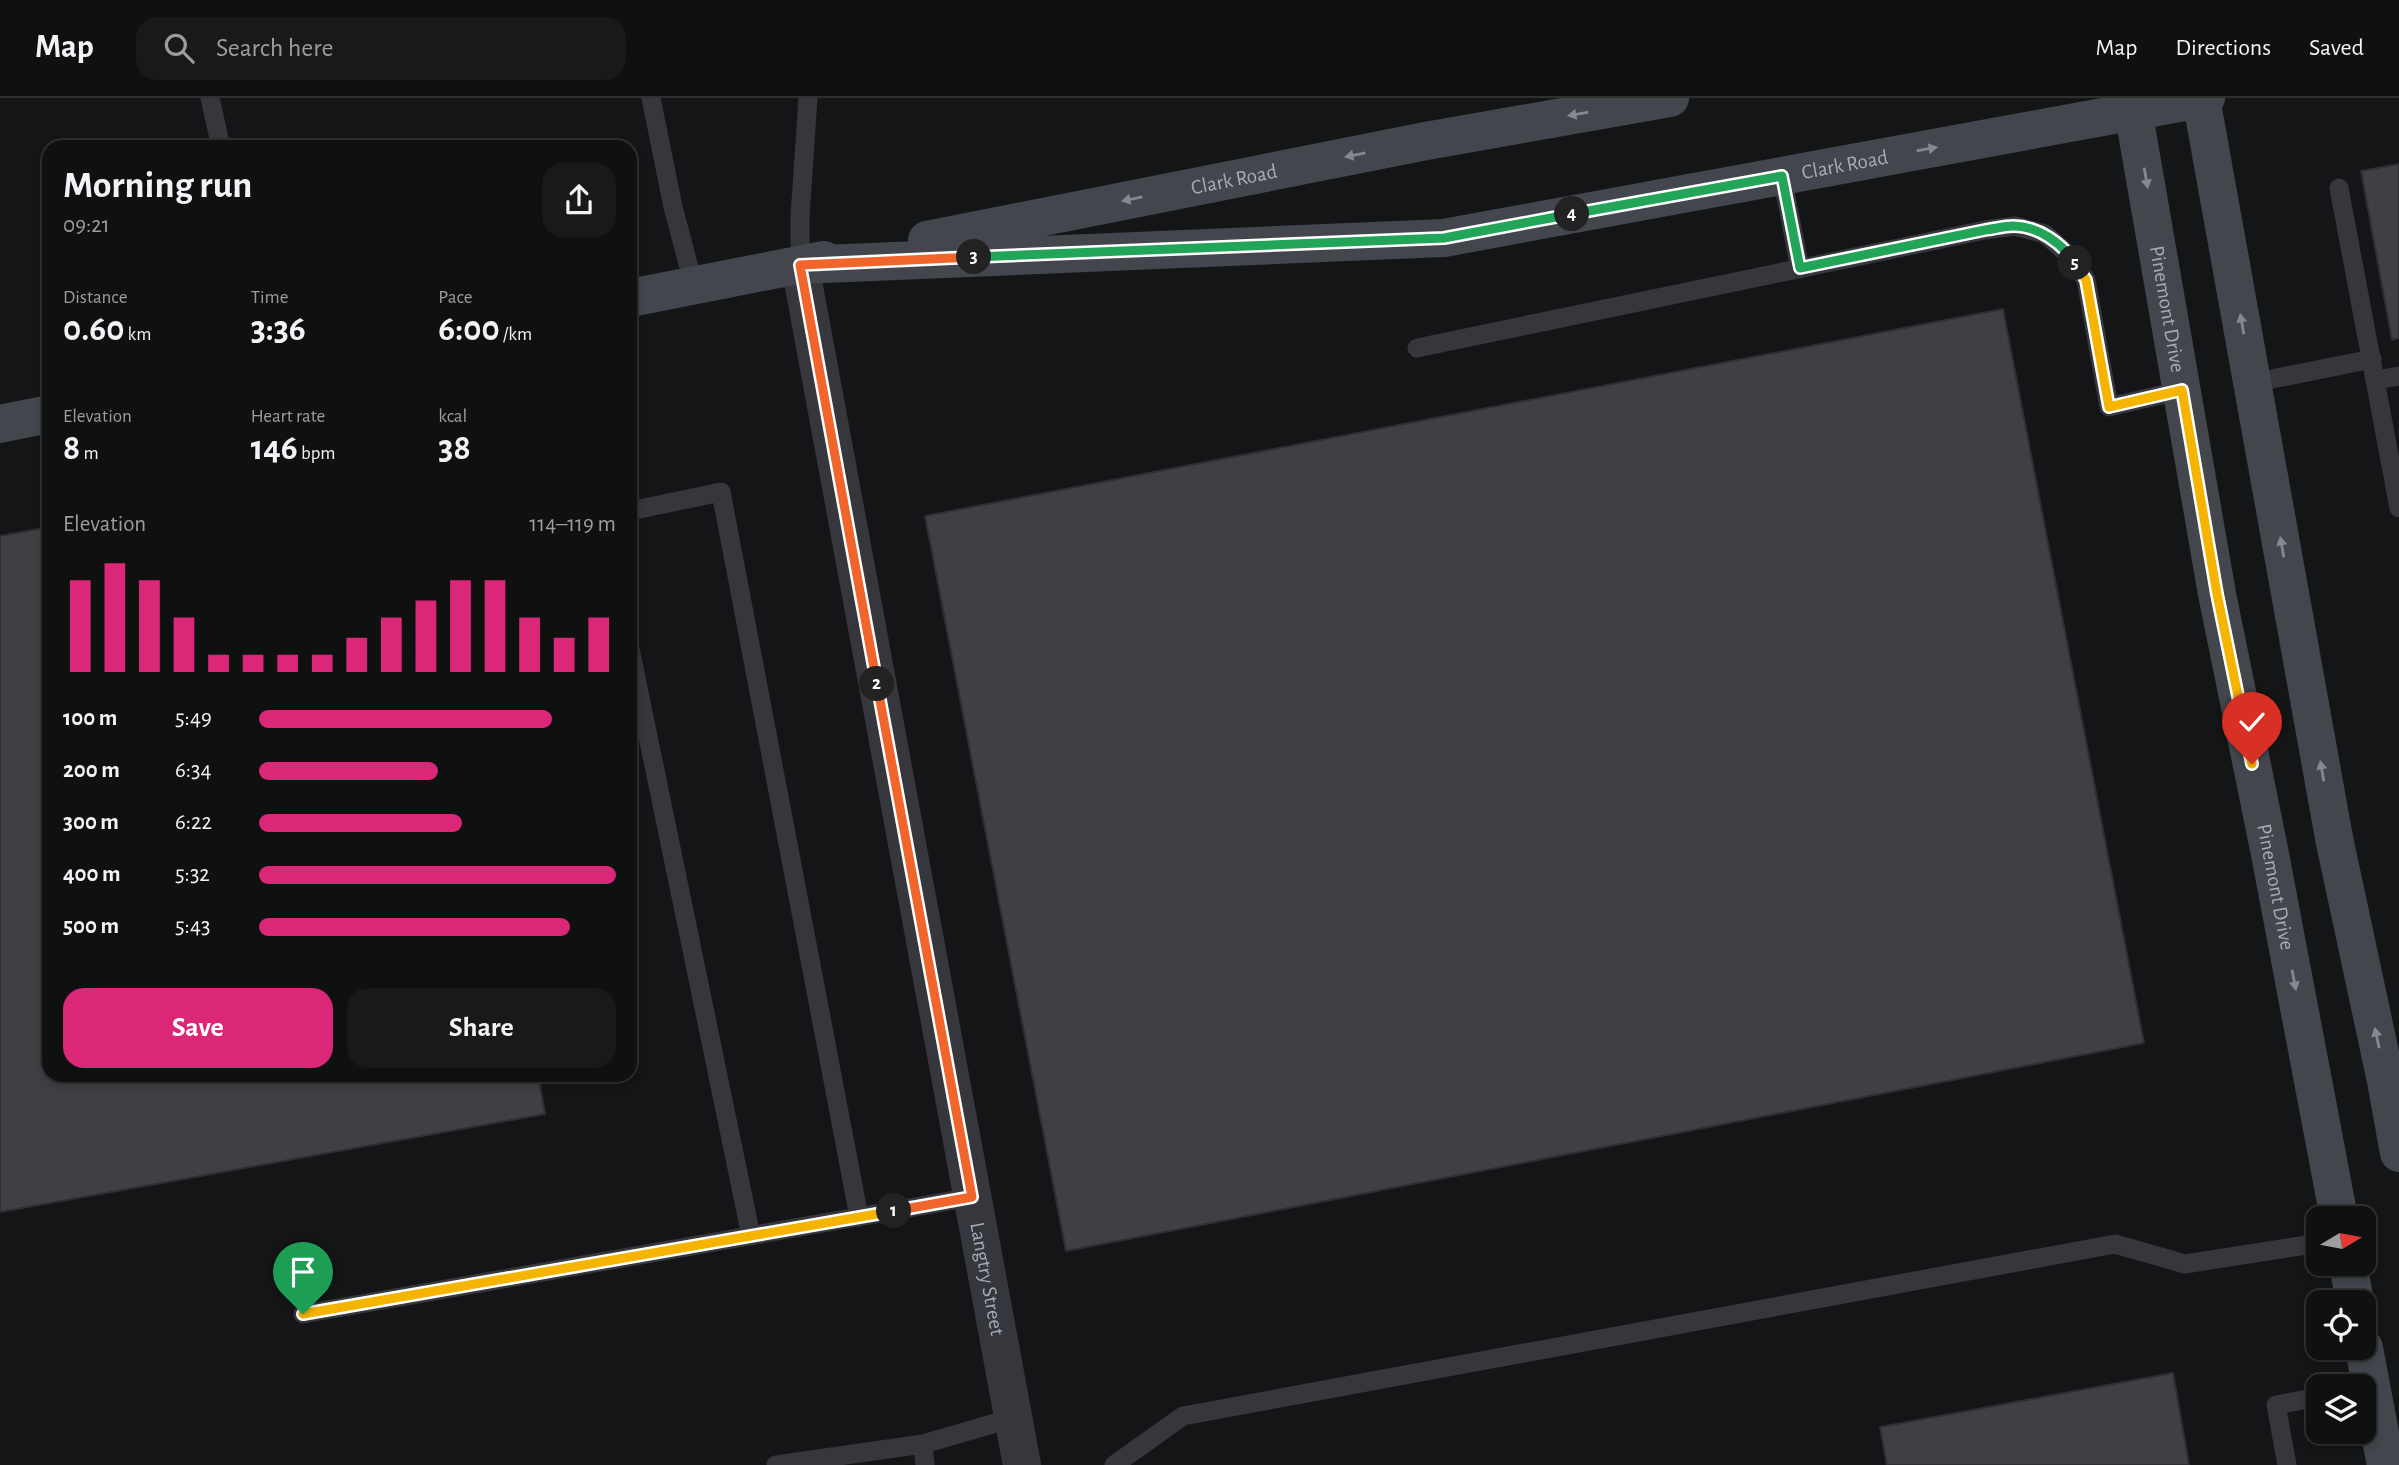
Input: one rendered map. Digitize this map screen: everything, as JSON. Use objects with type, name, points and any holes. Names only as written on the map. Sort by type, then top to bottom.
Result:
[{"type":"street","name":"Clark Road","points":[[637,297],[1426,141],[1670,98]]},
{"type":"street","name":"Clark Road","points":[[800,265],[1444,238],[1782,176],[2133,105],[2203,98]]},
{"type":"street","points":[[2203,98],[2331,825],[2393,1080],[2399,1153]]},
{"type":"street","name":"Pinemont Drive","points":[[2133,105],[2217,594],[2337,1206]]},
{"type":"street","name":"Langtry Street","points":[[800,265],[1022,1465]]},
{"type":"street","points":[[0,424],[42,416]]},
{"type":"street","points":[[2376,1422],[2386,1465]]},
{"type":"lane","points":[[210,98],[220,140]]},
{"type":"lane","points":[[651,98],[673,207],[694,286]]},
{"type":"lane","points":[[800,265],[800,216],[808,98]]},
{"type":"lane","points":[[1782,176],[1800,268]]},
{"type":"lane","points":[[2339,188],[2399,508]]},
{"type":"lane","points":[[1418,348],[2015,226],[2046,234],[2070,256],[2086,280],[2109,407],[2182,390]]},
{"type":"lane","points":[[2252,383],[2372,359]]},
{"type":"lane","points":[[2376,380],[2399,376]]},
{"type":"lane","points":[[637,510],[721,492],[859,1217]]},
{"type":"lane","points":[[637,683],[751,1236]]},
{"type":"lane","points":[[303,1314],[972,1197]]},
{"type":"lane","points":[[1114,1465],[1183,1416],[2060,1254],[2115,1244],[2185,1264],[2306,1245]]},
{"type":"lane","points":[[2287,1465],[2276,1405],[2306,1399]]},
{"type":"lane","points":[[776,1465],[923,1444],[1013,1418]]},
{"type":"lane","points":[[923,1444],[925,1465]]},
{"type":"building","points":[[2399,164],[2399,338],[2392,340],[2361,171]]},
{"type":"building","points":[[2003,309],[2144,1043],[1066,1251],[925,516]]},
{"type":"building","points":[[42,528],[42,1082],[539,1082],[545,1114],[0,1212],[0,536]]},
{"type":"building","points":[[2173,1373],[2189,1465],[1887,1465],[1880,1427]]},
{"type":"route","points":[[303,1314],[972,1197],[800,265],[1444,238],[1782,176],[1800,268],[1985,230],[2015,226],[2046,234],[2070,256],[2086,280],[2109,407],[2182,390],[2217,594],[2252,764]]}]
